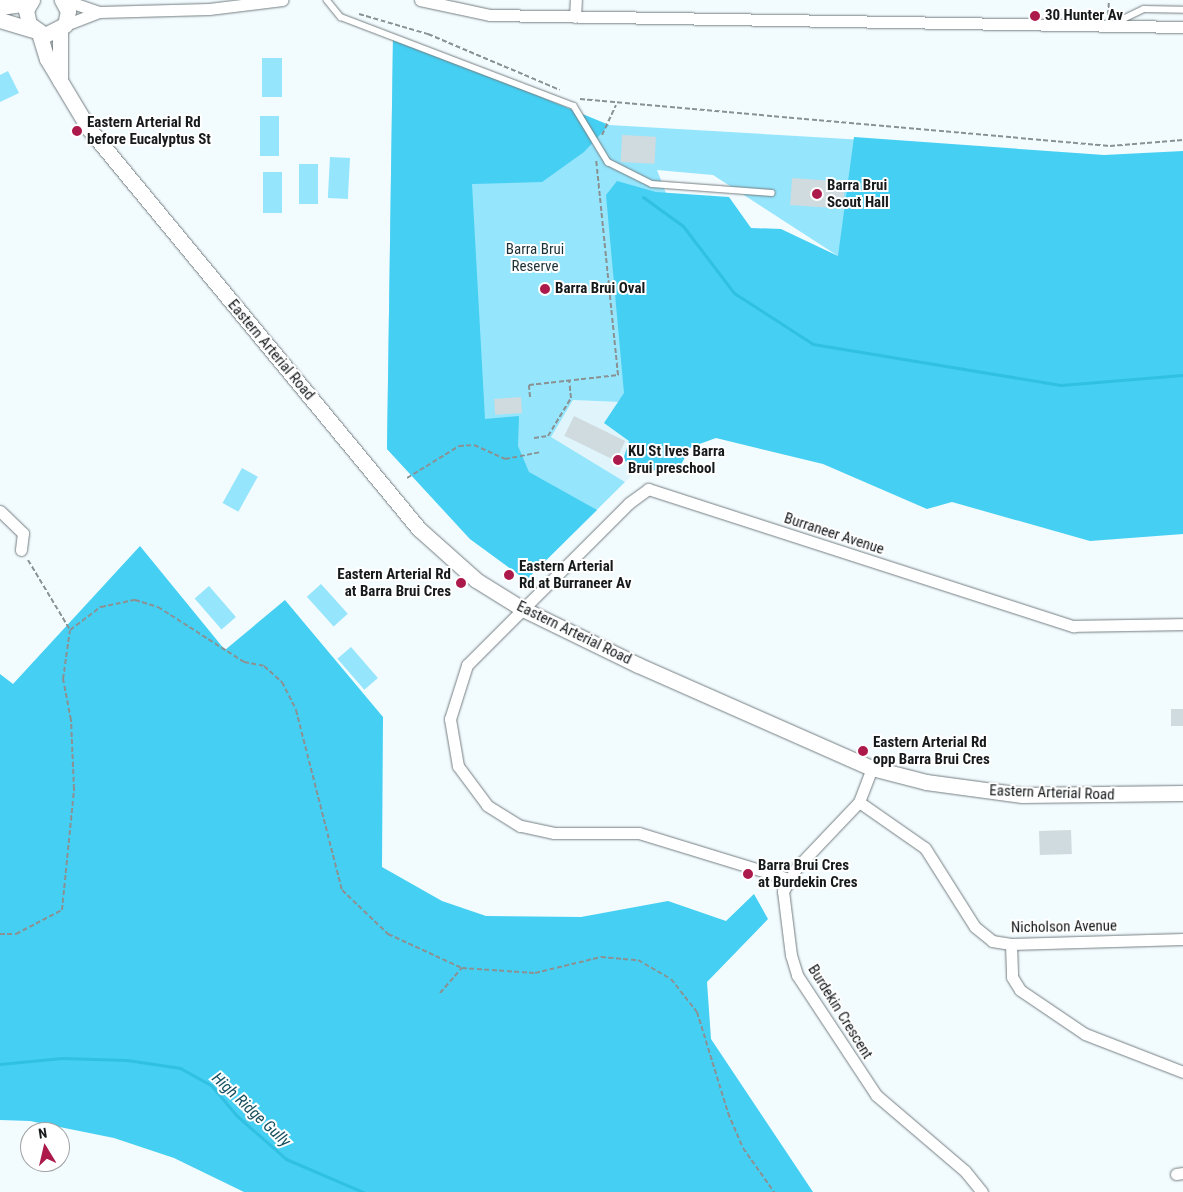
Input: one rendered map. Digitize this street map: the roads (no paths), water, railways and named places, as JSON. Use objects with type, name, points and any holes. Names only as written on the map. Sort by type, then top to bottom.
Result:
[{"type":"main road","points":[[60,84],[63,28],[68,11],[63,0]]},
{"type":"main road","points":[[0,7],[31,2]]},
{"type":"main road","name":"Eastern Arterial Road","points":[[31,2],[26,17],[36,32],[60,84],[89,129],[419,528],[476,580],[520,608],[777,729],[872,768],[926,782],[1022,795],[1183,793]]},
{"type":"main road","points":[[0,20],[36,32],[63,28]]},
{"type":"street","points":[[63,0],[99,12],[209,9],[282,0]]},
{"type":"street","points":[[420,0],[490,16],[1183,27]]},
{"type":"street","points":[[575,17],[576,0]]},
{"type":"street","points":[[63,28],[99,12]]},
{"type":"street","name":"Burraneer Avenue","points":[[520,608],[648,489],[1072,626],[1183,624]]},
{"type":"street","points":[[0,511],[24,533],[21,550]]},
{"type":"street","points":[[520,608],[467,665],[452,702],[454,753],[465,780],[487,805],[503,818],[537,831],[639,833],[789,879]]},
{"type":"street","name":"Burdekin Crescent","points":[[872,768],[859,802],[789,879],[782,900],[797,975],[876,1095],[965,1171],[982,1192]]},
{"type":"street","name":"Nicholson Avenue","points":[[859,802],[925,848],[976,927],[992,941],[1011,944],[1183,939]]},
{"type":"street","points":[[1011,944],[1012,977],[1020,990],[1084,1034],[1183,1072]]},
{"type":"lane","points":[[327,0],[337,11],[574,106],[595,148],[608,162],[652,184],[772,193]]},
{"type":"lane","points":[[1108,26],[1144,9],[1183,10]]},
{"type":"waterway","points":[[643,197],[683,226],[734,293],[813,344],[1061,385],[1183,375]]},
{"type":"waterway","name":"High Ridge Gully","points":[[0,1064],[62,1058],[127,1060],[180,1068],[211,1085],[236,1115],[286,1159],[363,1192]]},
{"type":"place","name":"30 Hunter Av","points":[[1035,16]]},
{"type":"place","name":"Eastern Arterial Rd before Eucalyptus St","points":[[77,131]]},
{"type":"place","name":"Barra Brui Scout Hall","points":[[817,194]]},
{"type":"place","name":"Barra Brui Oval","points":[[545,289]]},
{"type":"place","name":"KU St Ives Barra Brui preschool","points":[[618,460]]},
{"type":"place","name":"Eastern Arterial Rd at Burraneer Av","points":[[509,575]]},
{"type":"place","name":"Eastern Arterial Rd at Barra Brui Cres","points":[[461,583]]},
{"type":"place","name":"Eastern Arterial Rd opp Barra Brui Cres","points":[[863,751]]},
{"type":"place","name":"Barra Brui Cres at Burdekin Cres","points":[[748,874]]},
{"type":"park label","name":"Barra Brui Reserve","points":[[535,258]]}]
